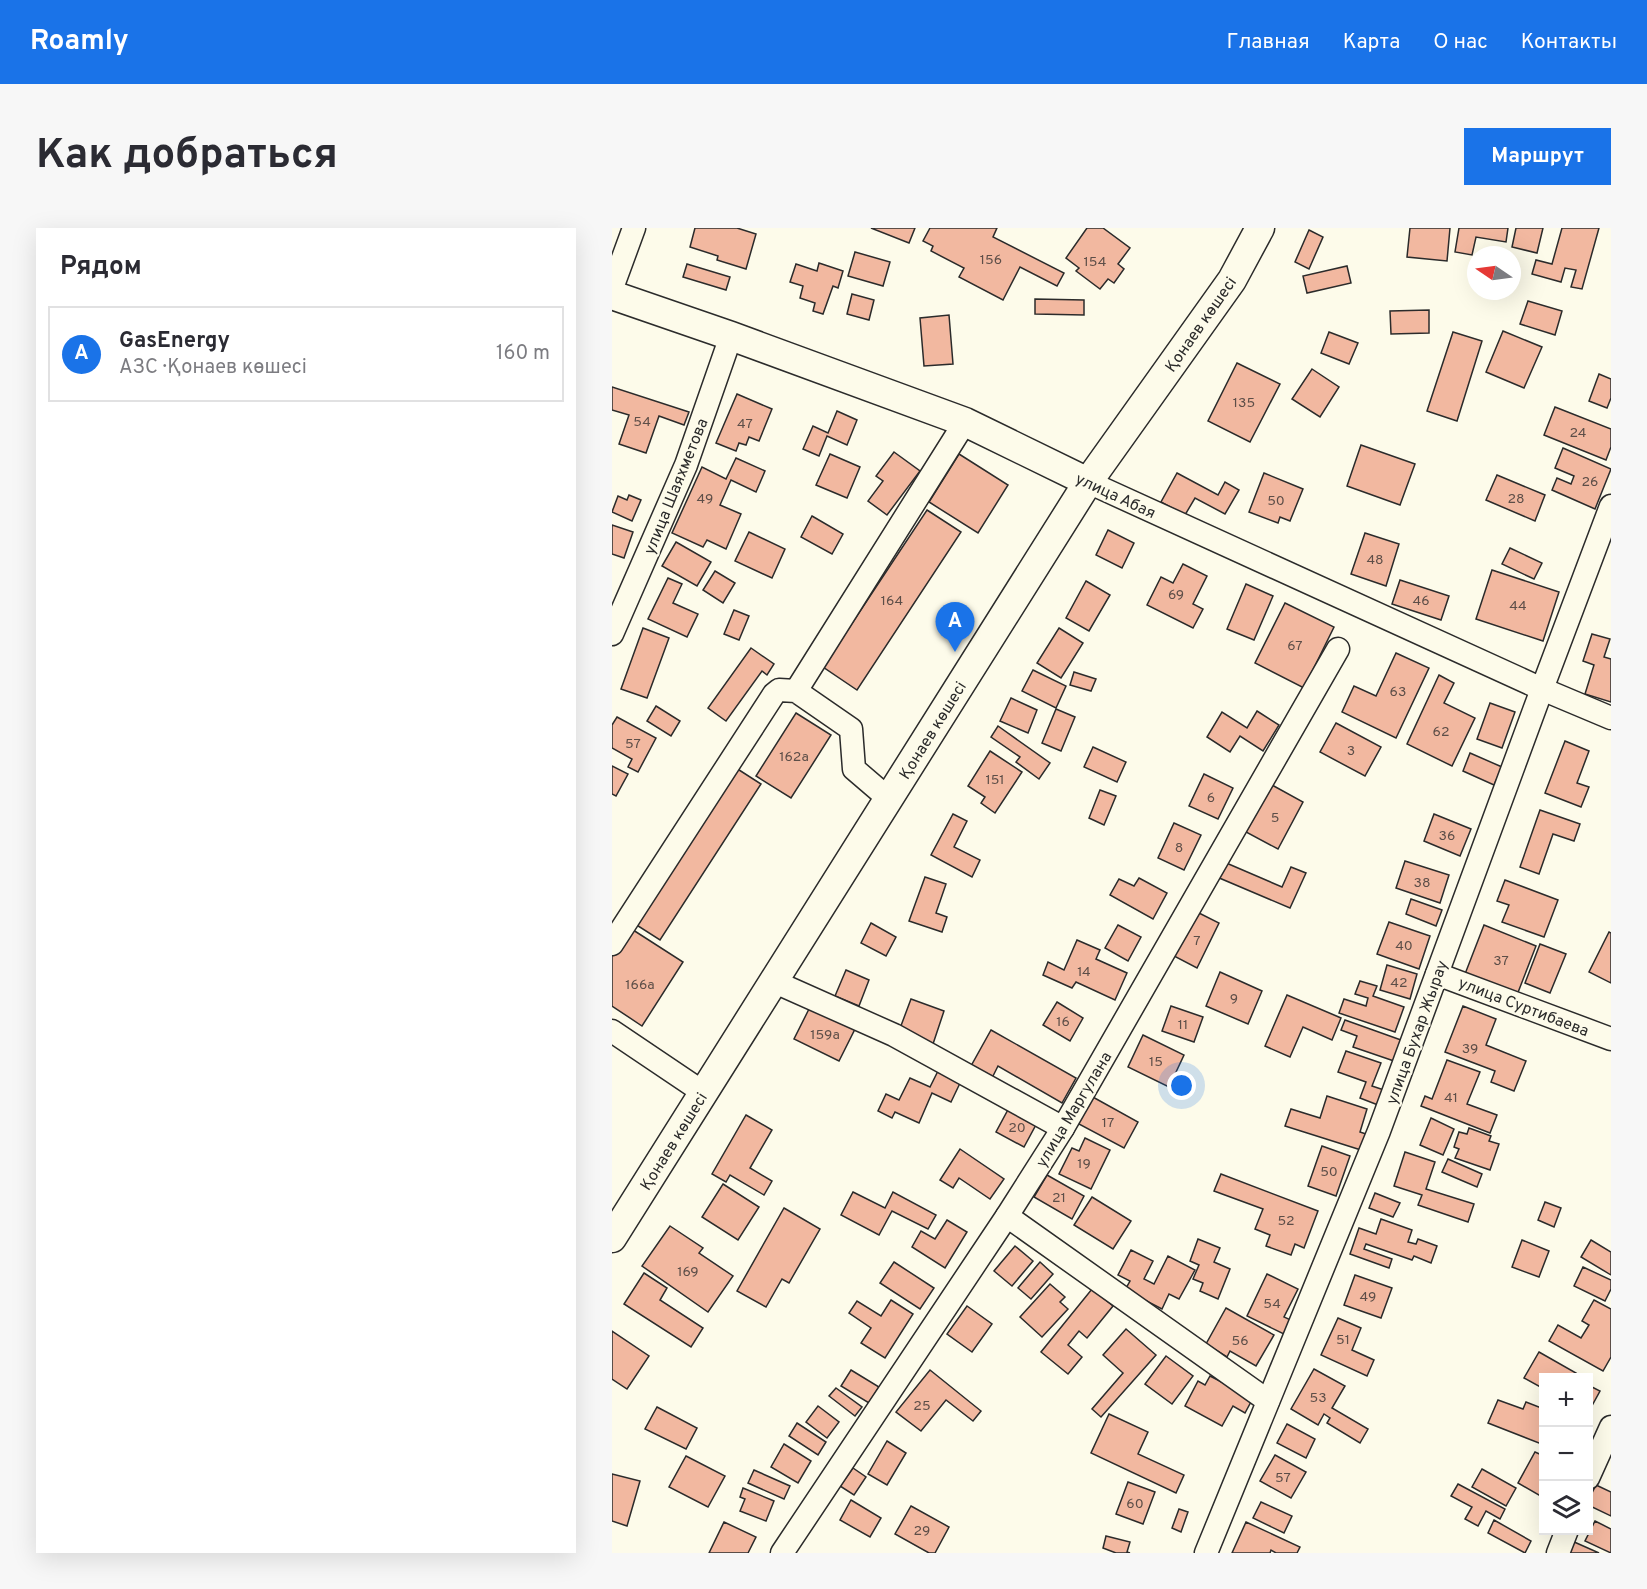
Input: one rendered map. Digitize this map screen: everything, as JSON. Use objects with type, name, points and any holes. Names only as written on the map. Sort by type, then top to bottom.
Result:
[{"type":"main road","name":"Қонаев көшесі","points":[[612,1238],[1089,482],[1232,280],[1260,228]]},
{"type":"main road","name":"улица Абая","points":[[612,295],[965,422],[1089,482]]},
{"type":"street","points":[[612,288],[634,228]]},
{"type":"street","name":"улица Шаяхметова","points":[[612,634],[686,465],[731,336]]},
{"type":"street","points":[[796,691],[965,422]]},
{"type":"street","name":"улица Абая","points":[[1089,482],[1611,718]]},
{"type":"street","name":"улица Бухар Жырау","points":[[1206,1553],[1379,1131],[1611,506]]},
{"type":"street","name":"улица Маргулана","points":[[782,1553],[1007,1216],[1063,1128],[1338,649]]},
{"type":"street","points":[[612,944],[774,694],[779,690],[796,691],[851,729],[854,769],[889,799]]},
{"type":"street","name":"улица Суртибаева","points":[[1437,974],[1611,1038]]},
{"type":"street","points":[[775,982],[894,1035],[1063,1128]]},
{"type":"street","points":[[612,1030],[704,1093]]},
{"type":"street","points":[[1007,1216],[1268,1401]]},
{"type":"street","points":[[1593,1467],[1611,1427]]},
{"type":"street","points":[[1558,1553],[1565,1535]]},
{"type":"building","points":[[695,228],[737,228],[756,234],[746,269],[717,260],[718,256],[690,247]]},
{"type":"building","points":[[871,228],[915,228],[909,243]]},
{"type":"building","points":[[930,228],[997,228],[993,237],[1064,273],[1057,286],[1020,267],[1003,300],[959,277],[964,268],[931,251],[933,246],[923,241]]},
{"type":"building","points":[[1087,228],[1103,228],[1130,248],[1118,264],[1124,269],[1114,283],[1108,279],[1100,289],[1076,271],[1079,268],[1066,258]]},
{"type":"building","points":[[1410,228],[1450,228],[1447,261],[1407,257]]},
{"type":"building","points":[[1459,228],[1508,228],[1506,242],[1476,237],[1474,246],[1467,246],[1467,254],[1455,252]]},
{"type":"building","points":[[1516,228],[1543,228],[1537,253],[1521,249],[1521,246],[1512,246]]},
{"type":"building","points":[[1562,228],[1599,228],[1582,289],[1571,287],[1576,270],[1565,268],[1561,282],[1532,274],[1536,260],[1552,264]]},
{"type":"building","points":[[1309,230],[1323,237],[1309,269],[1295,262]]},
{"type":"building","points":[[855,252],[890,262],[883,286],[848,276]]},
{"type":"building","points":[[819,263],[843,271],[838,288],[833,286],[823,314],[813,311],[815,303],[800,298],[803,286],[790,282],[796,264],[817,271]]},
{"type":"building","points":[[687,264],[730,277],[726,290],[683,277]]},
{"type":"building","points":[[1347,266],[1351,283],[1307,293],[1303,276]]},
{"type":"building","points":[[852,294],[874,300],[869,320],[847,314]]},
{"type":"building","points":[[1035,299],[1084,300],[1084,315],[1035,314]]},
{"type":"building","points":[[1528,301],[1562,311],[1555,335],[1520,324]]},
{"type":"building","points":[[1429,310],[1429,333],[1391,334],[1390,311]]},
{"type":"building","points":[[949,315],[953,364],[924,366],[920,318]]},
{"type":"building","points":[[1503,331],[1542,347],[1524,388],[1486,372]]},
{"type":"building","points":[[1329,332],[1358,343],[1349,364],[1321,353]]},
{"type":"building","points":[[1453,332],[1482,341],[1457,421],[1427,411]]},
{"type":"building","points":[[1237,363],[1280,384],[1250,442],[1208,421]]},
{"type":"building","points":[[1312,369],[1339,387],[1320,417],[1292,399]]},
{"type":"building","points":[[1599,374],[1611,379],[1611,398],[1607,408],[1589,401]]},
{"type":"building","points":[[612,387],[689,412],[684,425],[659,416],[646,453],[619,444],[629,415],[612,410]]},
{"type":"building","points":[[737,394],[772,409],[759,441],[749,437],[746,445],[739,443],[736,451],[716,443]]},
{"type":"building","points":[[1555,407],[1611,429],[1611,447],[1606,460],[1544,435]]},
{"type":"building","points":[[837,411],[857,420],[847,445],[827,436],[819,456],[803,449],[813,426],[828,433]]},
{"type":"building","points":[[1361,445],[1415,464],[1400,505],[1347,486]]},
{"type":"building","points":[[1563,448],[1611,469],[1595,509],[1552,490],[1557,478],[1571,484],[1574,476],[1555,468]]},
{"type":"building","points":[[894,452],[920,471],[887,515],[868,501],[883,481],[876,476]]},
{"type":"building","points":[[830,454],[860,467],[847,498],[816,485]]},
{"type":"building","points":[[959,454],[1008,485],[978,533],[929,502]]},
{"type":"building","points":[[736,458],[765,471],[756,492],[731,480],[720,505],[741,514],[726,549],[707,540],[703,547],[672,533],[702,467],[726,479]]},
{"type":"building","points":[[1177,473],[1218,495],[1225,482],[1239,490],[1225,514],[1195,498],[1185,515],[1161,502]]},
{"type":"building","points":[[1264,473],[1303,489],[1290,521],[1280,517],[1278,523],[1249,512]]},
{"type":"building","points":[[1497,475],[1545,495],[1535,521],[1486,500]]},
{"type":"building","points":[[629,495],[641,500],[632,521],[612,512],[618,496],[627,500]]},
{"type":"building","points":[[927,510],[961,532],[857,690],[823,667]]},
{"type":"building","points":[[812,516],[843,534],[832,554],[801,537]]},
{"type":"building","points":[[612,525],[633,532],[624,558],[612,554]]},
{"type":"building","points":[[1108,530],[1134,543],[1122,568],[1096,555]]},
{"type":"building","points":[[749,532],[785,549],[772,578],[735,561]]},
{"type":"building","points":[[1365,533],[1399,544],[1386,586],[1351,574]]},
{"type":"building","points":[[676,542],[711,562],[697,586],[662,566]]},
{"type":"building","points":[[1510,548],[1542,563],[1534,579],[1502,564]]},
{"type":"building","points":[[1183,564],[1207,576],[1193,604],[1203,609],[1193,628],[1147,605],[1161,577],[1173,583]]},
{"type":"building","points":[[1492,570],[1559,592],[1543,641],[1476,619]]},
{"type":"building","points":[[715,571],[735,583],[723,603],[703,590]]},
{"type":"building","points":[[668,578],[682,584],[673,603],[698,614],[687,637],[648,619]]},
{"type":"building","points":[[1400,580],[1449,596],[1441,620],[1392,604]]},
{"type":"building","points":[[1086,581],[1110,595],[1089,631],[1066,618]]},
{"type":"building","points":[[1246,584],[1273,596],[1254,640],[1227,629]]},
{"type":"building","points":[[1285,603],[1334,627],[1304,688],[1255,663]]},
{"type":"building","points":[[734,610],[749,616],[739,640],[724,634]]},
{"type":"building","points":[[643,628],[669,638],[647,698],[621,689]]},
{"type":"building","points":[[1059,628],[1083,643],[1061,678],[1037,663]]},
{"type":"building","points":[[1592,634],[1610,639],[1604,657],[1611,659],[1611,702],[1585,694],[1594,665],[1583,661]]},
{"type":"building","points":[[751,648],[774,664],[767,675],[762,671],[726,721],[708,708]]},
{"type":"building","points":[[1396,653],[1429,668],[1396,738],[1342,712],[1354,686],[1376,696]]},
{"type":"building","points":[[1033,670],[1066,686],[1056,708],[1022,691]]},
{"type":"building","points":[[1074,672],[1096,679],[1091,691],[1070,685]]},
{"type":"building","points":[[1439,675],[1454,683],[1444,703],[1475,718],[1452,766],[1407,744]]},
{"type":"building","points":[[1011,698],[1037,710],[1028,733],[1000,721]]},
{"type":"building","points":[[1490,703],[1515,712],[1502,748],[1477,739]]},
{"type":"building","points":[[656,706],[680,721],[671,736],[647,721]]},
{"type":"building","points":[[1056,709],[1075,717],[1061,751],[1042,743]]},
{"type":"building","points":[[1257,711],[1279,725],[1263,751],[1240,736],[1230,752],[1207,737],[1222,712],[1247,728]]},
{"type":"building","points":[[796,713],[831,735],[791,798],[756,776]]},
{"type":"building","points":[[617,717],[656,738],[638,772],[628,767],[632,759],[612,748],[612,725]]},
{"type":"building","points":[[1336,723],[1381,747],[1365,776],[1320,752]]},
{"type":"building","points":[[998,726],[1050,763],[1039,779],[1016,762],[1020,757],[991,737]]},
{"type":"building","points":[[1565,741],[1589,751],[1577,783],[1589,787],[1581,807],[1545,793]]},
{"type":"building","points":[[1093,747],[1126,762],[1117,782],[1084,767]]},
{"type":"building","points":[[990,751],[1022,772],[995,813],[981,803],[985,797],[968,786]]},
{"type":"building","points":[[1470,753],[1502,767],[1494,785],[1463,771]]},
{"type":"building","points":[[612,766],[628,774],[616,796],[612,794]]},
{"type":"building","points":[[736,768],[761,784],[660,940],[635,924]]},
{"type":"building","points":[[1204,774],[1233,788],[1218,819],[1189,806]]},
{"type":"building","points":[[1272,785],[1303,802],[1278,849],[1246,832]]},
{"type":"building","points":[[1100,790],[1116,796],[1104,825],[1089,818]]},
{"type":"building","points":[[1540,810],[1580,824],[1574,841],[1553,834],[1539,874],[1520,867]]},
{"type":"building","points":[[953,814],[967,821],[954,847],[980,860],[972,877],[931,855]]},
{"type":"building","points":[[1434,814],[1471,829],[1460,856],[1424,841]]},
{"type":"building","points":[[1174,823],[1201,835],[1184,870],[1158,858]]},
{"type":"building","points":[[1405,861],[1449,875],[1440,903],[1396,888]]},
{"type":"building","points":[[1224,862],[1282,887],[1291,867],[1306,873],[1290,908],[1217,877]]},
{"type":"building","points":[[925,877],[946,884],[936,913],[947,917],[942,932],[909,921]]},
{"type":"building","points":[[1139,878],[1167,893],[1153,919],[1110,895],[1119,879],[1134,886]]},
{"type":"building","points":[[1505,880],[1558,900],[1544,937],[1502,922],[1509,905],[1497,901]]},
{"type":"building","points":[[1411,899],[1442,910],[1436,926],[1406,914]]},
{"type":"building","points":[[1197,912],[1219,923],[1197,968],[1174,956]]},
{"type":"building","points":[[1389,922],[1430,936],[1419,969],[1377,954]]},
{"type":"building","points":[[871,923],[896,937],[886,956],[861,943]]},
{"type":"building","points":[[1118,925],[1141,937],[1128,961],[1105,948]]},
{"type":"building","points":[[1484,925],[1536,946],[1517,995],[1465,974]]},
{"type":"building","points":[[630,928],[683,962],[642,1026],[612,1006],[612,955]]},
{"type":"building","points":[[1609,932],[1611,933],[1611,983],[1589,972]]},
{"type":"building","points":[[1077,940],[1100,950],[1096,959],[1127,973],[1115,1000],[1076,982],[1072,988],[1043,975],[1048,962],[1064,970]]},
{"type":"building","points":[[1540,944],[1566,954],[1550,993],[1525,983]]},
{"type":"building","points":[[1387,965],[1417,974],[1410,999],[1380,990]]},
{"type":"building","points":[[846,970],[869,980],[859,1006],[835,996]]},
{"type":"building","points":[[1220,972],[1262,991],[1248,1024],[1206,1006]]},
{"type":"building","points":[[1360,981],[1377,986],[1373,996],[1404,1007],[1395,1032],[1339,1013],[1344,999],[1366,1006],[1368,998],[1355,994]]},
{"type":"building","points":[[1287,995],[1341,1018],[1332,1040],[1303,1027],[1290,1057],[1265,1046]]},
{"type":"building","points":[[911,999],[944,1011],[933,1044],[899,1031]]},
{"type":"building","points":[[1057,1002],[1083,1018],[1070,1041],[1043,1025]]},
{"type":"building","points":[[1171,1006],[1203,1017],[1194,1042],[1162,1031]]},
{"type":"building","points":[[1463,1006],[1496,1019],[1486,1045],[1526,1061],[1514,1091],[1491,1082],[1495,1071],[1445,1052]]},
{"type":"building","points":[[810,1007],[855,1029],[839,1061],[794,1039]]},
{"type":"building","points":[[1345,1020],[1401,1040],[1394,1061],[1353,1047],[1357,1036],[1341,1030]]},
{"type":"building","points":[[991,1030],[1076,1078],[1062,1103],[998,1066],[992,1078],[971,1066]]},
{"type":"building","points":[[1143,1035],[1184,1055],[1169,1087],[1128,1067]]},
{"type":"building","points":[[1346,1051],[1381,1063],[1372,1086],[1384,1090],[1378,1105],[1360,1098],[1366,1082],[1338,1072]]},
{"type":"building","points":[[1447,1060],[1480,1072],[1467,1104],[1497,1115],[1490,1133],[1421,1106],[1425,1096],[1432,1099]]},
{"type":"building","points":[[939,1069],[962,1079],[951,1102],[932,1093],[919,1123],[895,1112],[892,1118],[878,1111],[886,1094],[899,1100],[910,1078],[930,1087]]},
{"type":"building","points":[[1091,1096],[1138,1122],[1124,1148],[1077,1123]]},
{"type":"building","points":[[1327,1096],[1367,1109],[1360,1132],[1366,1134],[1361,1150],[1285,1126],[1291,1109],[1320,1118]]},
{"type":"building","points":[[1010,1106],[1038,1121],[1024,1147],[996,1132]]},
{"type":"building","points":[[746,1115],[772,1130],[750,1168],[772,1181],[764,1195],[730,1175],[726,1182],[712,1174]]},
{"type":"building","points":[[1431,1118],[1454,1129],[1443,1155],[1420,1145]]},
{"type":"building","points":[[1469,1128],[1491,1136],[1489,1141],[1499,1144],[1490,1170],[1455,1158],[1459,1149],[1454,1147],[1459,1132],[1467,1134]]},
{"type":"building","points":[[1085,1138],[1110,1150],[1091,1189],[1059,1174],[1072,1148],[1079,1151]]},
{"type":"building","points":[[1322,1146],[1350,1156],[1336,1196],[1308,1186]]},
{"type":"building","points":[[960,1149],[1004,1179],[990,1199],[959,1178],[953,1188],[940,1180]]},
{"type":"building","points":[[1405,1152],[1435,1162],[1426,1189],[1474,1204],[1468,1222],[1418,1205],[1422,1195],[1394,1186]]},
{"type":"building","points":[[1448,1159],[1482,1174],[1477,1187],[1442,1172]]},
{"type":"building","points":[[1221,1174],[1318,1211],[1304,1248],[1295,1244],[1291,1255],[1266,1246],[1270,1235],[1255,1229],[1263,1209],[1214,1191]]},
{"type":"building","points":[[1047,1175],[1084,1196],[1072,1219],[1034,1197]]},
{"type":"building","points":[[723,1184],[759,1207],[738,1240],[702,1217]]},
{"type":"building","points":[[853,1192],[885,1208],[893,1192],[936,1215],[928,1229],[892,1211],[879,1235],[841,1215]]},
{"type":"building","points":[[1375,1193],[1400,1203],[1393,1217],[1369,1208]]},
{"type":"building","points":[[1092,1197],[1131,1221],[1113,1249],[1074,1225]]},
{"type":"building","points":[[1545,1202],[1561,1208],[1554,1227],[1538,1220]]},
{"type":"building","points":[[784,1208],[820,1229],[789,1283],[782,1279],[766,1307],[737,1291]]},
{"type":"building","points":[[1381,1219],[1412,1230],[1408,1242],[1416,1244],[1418,1239],[1437,1246],[1431,1263],[1414,1256],[1412,1260],[1366,1244],[1364,1249],[1392,1259],[1389,1268],[1350,1254],[1359,1228],[1376,1234]]},
{"type":"building","points":[[947,1220],[967,1232],[945,1268],[912,1247],[921,1231],[935,1239]]},
{"type":"building","points":[[670,1226],[703,1248],[699,1253],[733,1276],[708,1312],[642,1266]]},
{"type":"building","points":[[1198,1239],[1220,1248],[1214,1262],[1230,1269],[1218,1299],[1200,1291],[1203,1283],[1193,1279],[1199,1265],[1190,1261]]},
{"type":"building","points":[[1522,1240],[1549,1251],[1539,1277],[1512,1267]]},
{"type":"building","points":[[1591,1240],[1611,1252],[1611,1275],[1581,1257]]},
{"type":"building","points":[[1015,1246],[1033,1261],[1012,1286],[994,1271]]},
{"type":"building","points":[[1131,1250],[1153,1261],[1144,1279],[1154,1284],[1168,1256],[1195,1270],[1179,1299],[1169,1294],[1162,1309],[1125,1290],[1130,1281],[1118,1275]]},
{"type":"building","points":[[894,1262],[934,1288],[920,1309],[880,1283]]},
{"type":"building","points":[[1040,1262],[1053,1274],[1031,1299],[1018,1288]]},
{"type":"building","points":[[1583,1267],[1611,1280],[1611,1289],[1605,1301],[1574,1286]]},
{"type":"building","points":[[644,1273],[667,1288],[660,1300],[703,1328],[691,1347],[624,1304]]},
{"type":"building","points":[[1267,1274],[1298,1289],[1284,1317],[1295,1322],[1288,1336],[1247,1316]]},
{"type":"building","points":[[1355,1275],[1392,1288],[1381,1318],[1344,1305]]},
{"type":"building","points":[[1050,1284],[1065,1297],[1060,1302],[1068,1309],[1042,1337],[1020,1317]]},
{"type":"building","points":[[1092,1289],[1113,1306],[1087,1338],[1079,1331],[1068,1345],[1082,1357],[1068,1374],[1041,1352]]},
{"type":"building","points":[[891,1300],[913,1314],[885,1358],[861,1343],[871,1328],[849,1313],[857,1301],[881,1316]]},
{"type":"building","points":[[1594,1300],[1611,1309],[1611,1357],[1603,1371],[1549,1341],[1558,1325],[1581,1338],[1589,1325],[1582,1321]]},
{"type":"building","points":[[967,1306],[992,1324],[972,1352],[947,1334]]},
{"type":"building","points":[[1226,1308],[1274,1335],[1256,1366],[1230,1351],[1227,1357],[1206,1344]]},
{"type":"building","points":[[1338,1318],[1361,1328],[1352,1350],[1374,1360],[1367,1376],[1321,1355]]},
{"type":"building","points":[[1126,1329],[1156,1355],[1101,1417],[1092,1409],[1123,1373],[1103,1355]]},
{"type":"building","points":[[612,1331],[649,1356],[627,1389],[612,1379]]},
{"type":"building","points":[[1539,1352],[1576,1373],[1539,1373],[1539,1386],[1524,1378]]},
{"type":"building","points":[[1166,1356],[1193,1376],[1172,1404],[1145,1384]]},
{"type":"building","points":[[1314,1369],[1345,1386],[1332,1408],[1368,1429],[1360,1443],[1327,1423],[1330,1418],[1324,1414],[1318,1425],[1291,1409]]},
{"type":"building","points":[[851,1370],[879,1387],[869,1403],[841,1386]]},
{"type":"building","points":[[930,1370],[981,1411],[973,1421],[946,1400],[921,1431],[896,1412]]},
{"type":"building","points":[[1210,1376],[1253,1398],[1245,1413],[1233,1406],[1222,1426],[1185,1406],[1198,1381],[1205,1385]]},
{"type":"building","points":[[836,1388],[862,1407],[855,1416],[829,1396]]},
{"type":"building","points":[[1593,1388],[1600,1391],[1593,1404]]},
{"type":"building","points":[[1498,1400],[1523,1409],[1526,1402],[1539,1407],[1539,1443],[1488,1423]]},
{"type":"building","points":[[818,1406],[839,1422],[827,1438],[806,1422]]},
{"type":"building","points":[[657,1407],[697,1428],[686,1449],[645,1429]]},
{"type":"building","points":[[1109,1414],[1148,1432],[1138,1454],[1184,1475],[1176,1493],[1091,1453]]},
{"type":"building","points":[[797,1423],[826,1442],[818,1455],[789,1436]]},
{"type":"building","points":[[1287,1424],[1315,1439],[1306,1458],[1277,1443]]},
{"type":"building","points":[[887,1441],[906,1453],[887,1485],[868,1474]]},
{"type":"building","points":[[784,1444],[811,1461],[798,1483],[771,1467]]},
{"type":"building","points":[[1535,1452],[1539,1454],[1539,1495],[1518,1483]]},
{"type":"building","points":[[1275,1455],[1306,1472],[1291,1498],[1260,1481]]},
{"type":"building","points":[[686,1456],[725,1476],[708,1507],[669,1487]]},
{"type":"building","points":[[853,1468],[866,1477],[854,1495],[840,1486]]},
{"type":"building","points":[[1482,1469],[1516,1488],[1506,1506],[1472,1487]]},
{"type":"building","points":[[754,1470],[790,1486],[784,1499],[748,1483]]},
{"type":"building","points":[[612,1474],[640,1481],[627,1526],[612,1521]]},
{"type":"building","points":[[1128,1482],[1155,1492],[1143,1524],[1116,1514]]},
{"type":"building","points":[[1458,1484],[1505,1509],[1500,1519],[1486,1511],[1478,1526],[1465,1519],[1472,1507],[1451,1496]]},
{"type":"building","points":[[1596,1485],[1611,1492],[1611,1516],[1593,1507],[1593,1491]]},
{"type":"building","points":[[743,1488],[774,1501],[766,1521],[740,1511],[745,1499],[740,1497]]},
{"type":"building","points":[[851,1500],[881,1518],[870,1537],[840,1520]]},
{"type":"building","points":[[1261,1502],[1292,1516],[1284,1533],[1253,1518]]},
{"type":"building","points":[[911,1506],[949,1527],[935,1553],[929,1553],[895,1534]]},
{"type":"building","points":[[1179,1509],[1188,1512],[1181,1532],[1172,1528]]},
{"type":"building","points":[[1494,1520],[1531,1541],[1525,1553],[1488,1533]]},
{"type":"building","points":[[1595,1521],[1611,1529],[1611,1553],[1585,1541],[1588,1535],[1593,1535]]},
{"type":"building","points":[[724,1522],[756,1537],[748,1553],[709,1553]]},
{"type":"building","points":[[1246,1522],[1300,1547],[1297,1553],[1276,1553],[1271,1550],[1270,1553],[1232,1553]]},
{"type":"building","points":[[1106,1536],[1130,1542],[1127,1552],[1130,1553],[1116,1553],[1103,1548]]},
{"type":"building","points":[[1572,1541],[1599,1553],[1566,1553]]},
{"type":"place","name":"GasEnergy","points":[[955,652]]}]
